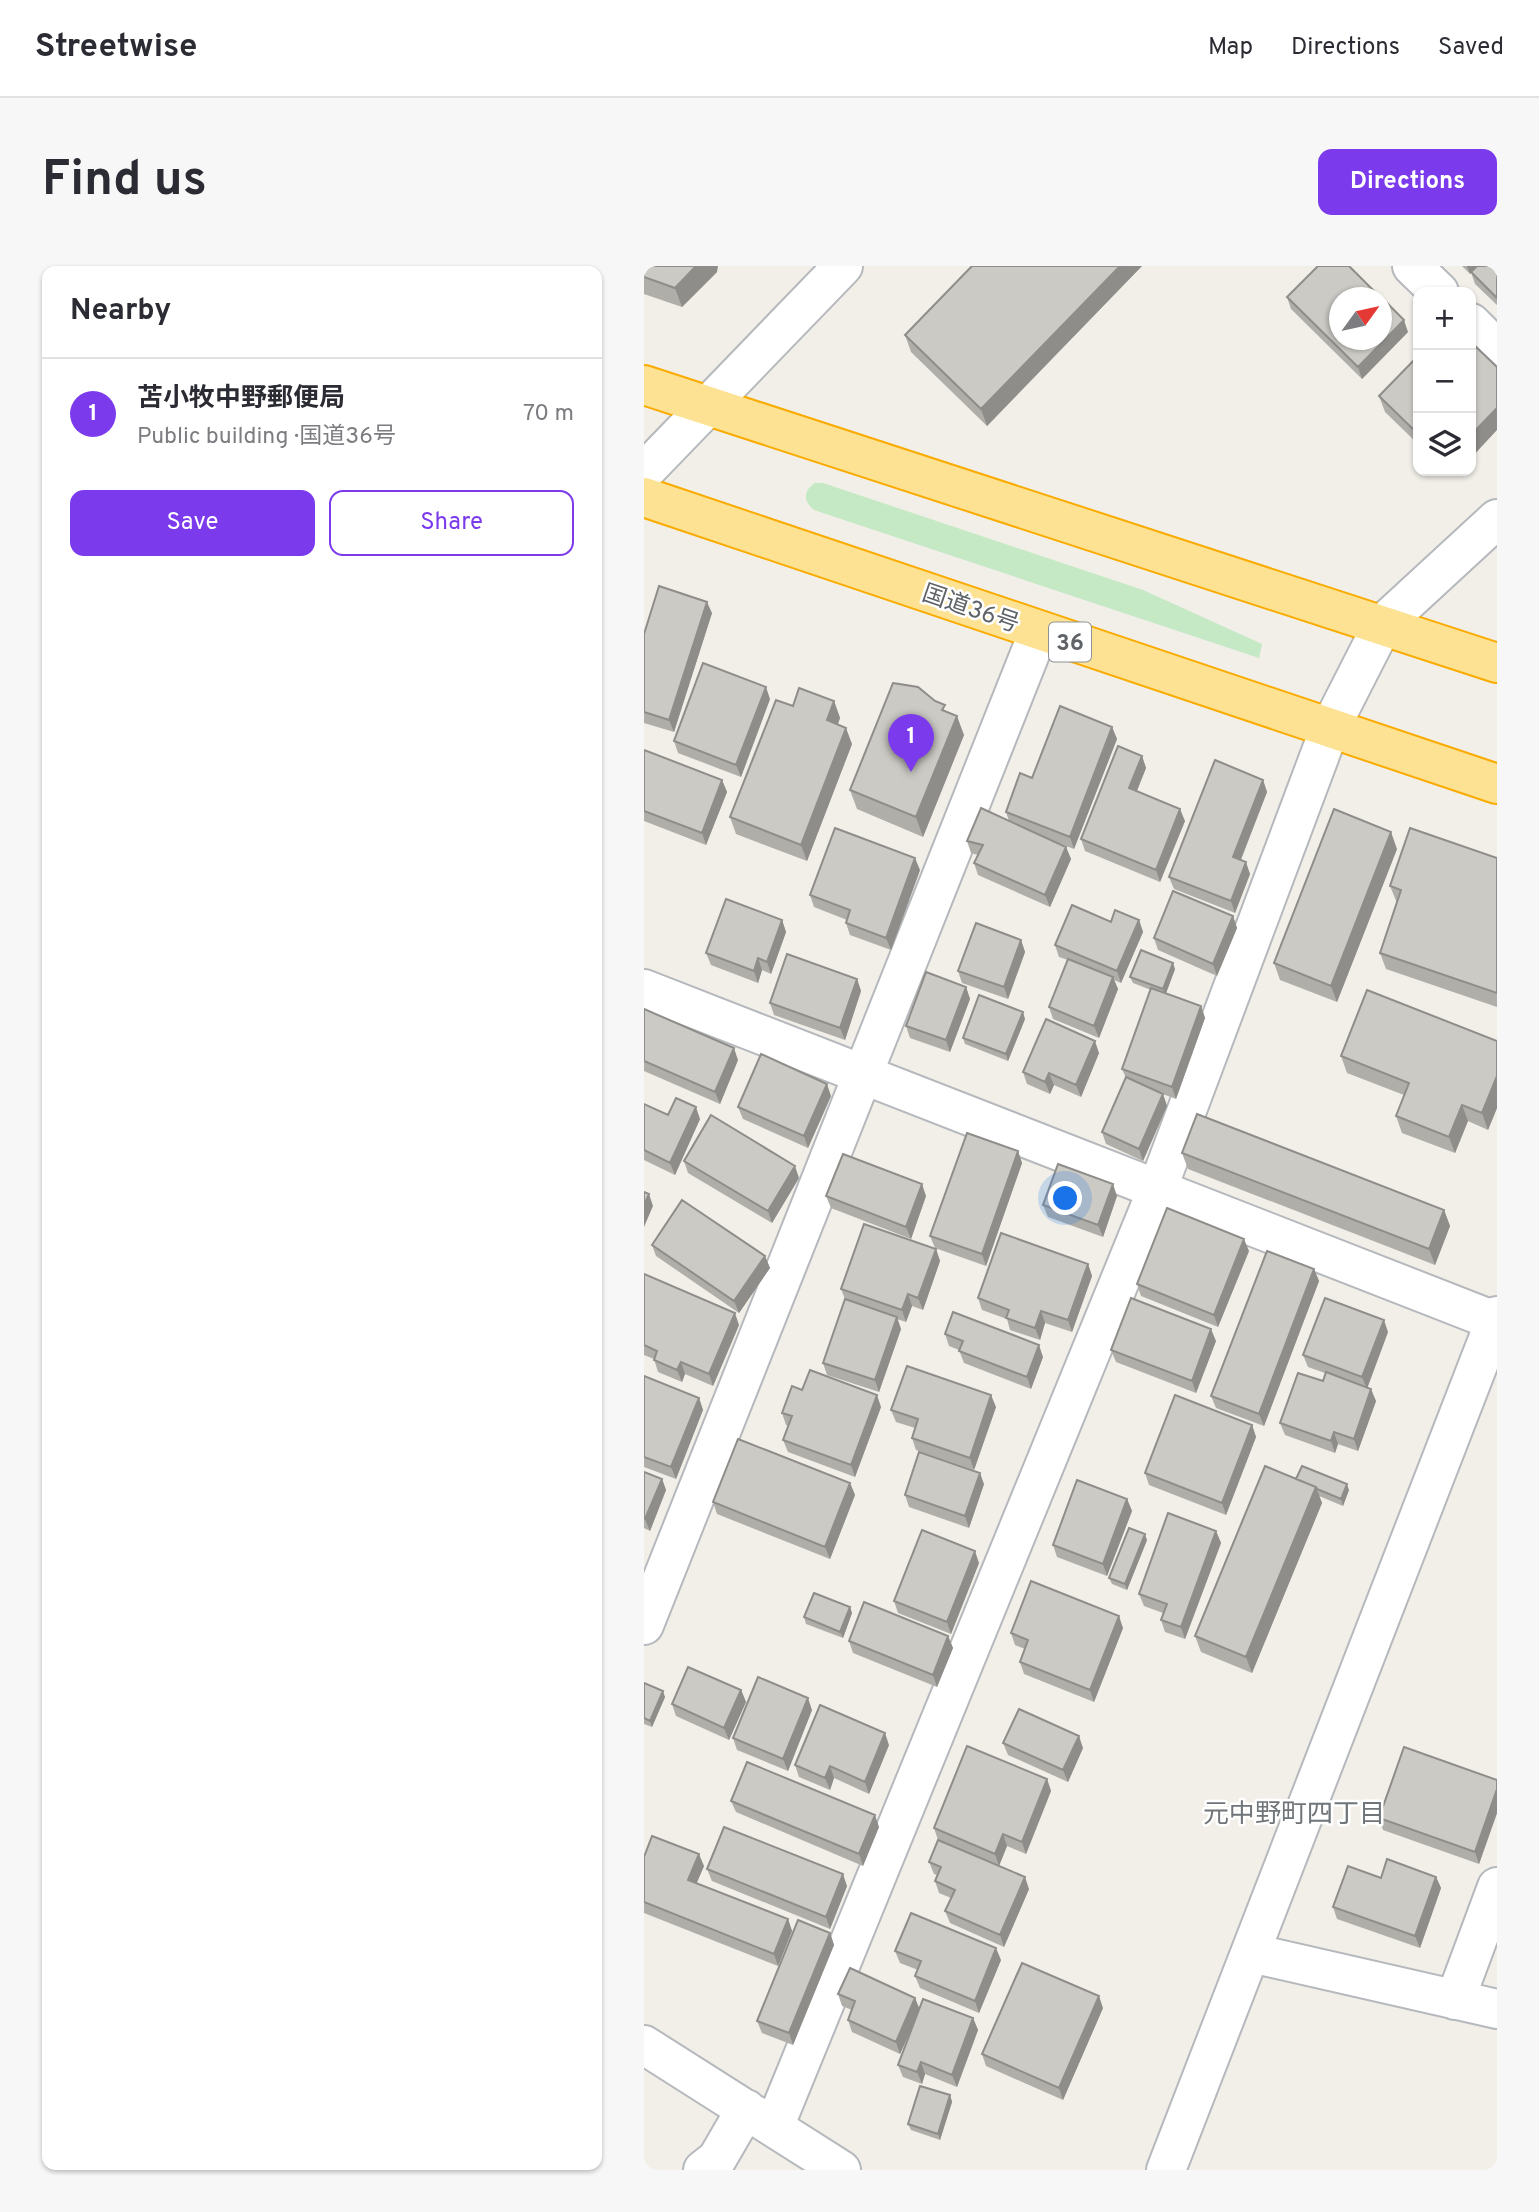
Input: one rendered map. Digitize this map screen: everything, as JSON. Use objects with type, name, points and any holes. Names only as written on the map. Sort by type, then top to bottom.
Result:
[{"type":"highway","points":[[644,385],[1497,663]]},
{"type":"highway","name":"国道36号","points":[[644,497],[1497,784]]},
{"type":"street","points":[[644,472],[843,266]]},
{"type":"street","points":[[1412,266],[1434,287]]},
{"type":"street","points":[[1476,328],[1497,349]]},
{"type":"street","points":[[703,2170],[760,2118],[1157,1190],[1330,728],[1383,624],[1497,519]]},
{"type":"street","points":[[644,1625],[1039,631]]},
{"type":"street","points":[[644,989],[1157,1190],[1496,1319],[1166,2170]]},
{"type":"street","points":[[1455,2000],[1497,1887]]},
{"type":"street","points":[[1251,1953],[1497,2009]]},
{"type":"street","points":[[644,2045],[841,2170]]},
{"type":"green space","points":[[815,483],[823,483],[1143,590],[1262,644],[1259,658],[814,510],[806,496],[808,489]]},
{"type":"building","points":[[644,266],[696,266],[675,288],[644,277]]},
{"type":"building","points":[[972,266],[1120,266],[981,409],[905,335]]},
{"type":"building","points":[[1318,266],[1349,266],[1370,287],[1329,287],[1329,338],[1287,297]]},
{"type":"building","points":[[1477,266],[1497,266],[1497,298],[1471,272]]},
{"type":"building","points":[[1392,308],[1404,320],[1392,332]]},
{"type":"building","points":[[1476,347],[1497,367],[1497,408],[1476,430]]},
{"type":"building","points":[[1341,350],[1375,350],[1358,367]]},
{"type":"building","points":[[1413,361],[1413,429],[1379,396]]},
{"type":"building","points":[[659,586],[707,602],[669,720],[644,712],[644,634]]},
{"type":"building","points":[[703,663],[766,687],[736,765],[674,741]]},
{"type":"building","points":[[893,683],[918,687],[935,701],[945,705],[942,710],[957,716],[916,817],[850,790]]},
{"type":"building","points":[[799,688],[834,701],[827,720],[846,728],[801,845],[730,817],[776,700],[793,706]]},
{"type":"building","points":[[1060,706],[1112,727],[1070,837],[1006,812],[1020,773],[1032,778]]},
{"type":"building","points":[[1118,746],[1142,756],[1129,788],[1180,809],[1156,870],[1081,839]]},
{"type":"building","points":[[644,750],[722,780],[702,833],[644,811]]},
{"type":"building","points":[[1215,760],[1263,780],[1233,857],[1246,862],[1231,901],[1169,877]]},
{"type":"building","points":[[981,808],[1066,847],[1045,895],[974,863],[983,845],[967,841]]},
{"type":"building","points":[[1334,809],[1391,832],[1331,986],[1274,963]]},
{"type":"building","points":[[835,828],[915,858],[886,938],[846,923],[850,910],[810,895]]},
{"type":"building","points":[[1410,828],[1497,858],[1497,993],[1380,953],[1401,890],[1390,886]]},
{"type":"building","points":[[1173,891],[1233,916],[1213,964],[1154,938]]},
{"type":"building","points":[[726,899],[782,920],[767,962],[758,958],[754,971],[706,953]]},
{"type":"building","points":[[1072,905],[1111,922],[1115,910],[1139,920],[1117,971],[1055,945]]},
{"type":"building","points":[[976,923],[1021,940],[1004,987],[958,971]]},
{"type":"building","points":[[1141,950],[1173,963],[1163,989],[1130,977]]},
{"type":"building","points":[[787,954],[857,979],[840,1028],[770,1003]]},
{"type":"building","points":[[1068,959],[1113,977],[1094,1026],[1049,1007]]},
{"type":"building","points":[[926,972],[966,987],[946,1040],[906,1026]]},
{"type":"building","points":[[1151,988],[1201,1006],[1172,1087],[1122,1069]]},
{"type":"building","points":[[1367,990],[1497,1041],[1497,1076],[1482,1113],[1462,1105],[1449,1137],[1396,1116],[1409,1083],[1341,1056]]},
{"type":"building","points":[[979,995],[1023,1012],[1006,1054],[963,1038]]},
{"type":"building","points":[[644,1009],[734,1048],[715,1092],[644,1061]]},
{"type":"building","points":[[1046,1019],[1095,1041],[1076,1085],[1049,1073],[1045,1082],[1023,1072]]},
{"type":"building","points":[[761,1054],[827,1084],[804,1136],[738,1107]]},
{"type":"building","points":[[1126,1077],[1163,1094],[1139,1149],[1102,1132]]},
{"type":"building","points":[[676,1098],[696,1107],[670,1163],[644,1150],[644,1104],[668,1115]]},
{"type":"building","points":[[1197,1114],[1444,1210],[1429,1249],[1182,1153]]},
{"type":"building","points":[[711,1115],[795,1166],[768,1211],[684,1161]]},
{"type":"building","points":[[967,1133],[1018,1151],[982,1254],[930,1236]]},
{"type":"building","points":[[843,1154],[922,1184],[906,1227],[826,1196]]},
{"type":"building","points":[[1058,1164],[1113,1184],[1098,1225],[1043,1205]]},
{"type":"building","points":[[644,1192],[649,1194],[644,1205]]},
{"type":"building","points":[[682,1200],[765,1256],[734,1301],[652,1245]]},
{"type":"building","points":[[1167,1208],[1244,1239],[1214,1315],[1137,1284]]},
{"type":"building","points":[[864,1224],[936,1249],[918,1298],[908,1294],[902,1310],[841,1289]]},
{"type":"building","points":[[1001,1233],[1088,1264],[1068,1320],[1041,1311],[1035,1328],[1006,1318],[1009,1310],[978,1298]]},
{"type":"building","points":[[1267,1251],[1314,1269],[1259,1414],[1211,1396]]},
{"type":"building","points":[[644,1274],[735,1313],[709,1374],[681,1362],[677,1370],[654,1360],[657,1351],[644,1345]]},
{"type":"building","points":[[1131,1298],[1211,1329],[1192,1381],[1111,1350]]},
{"type":"building","points":[[1325,1298],[1384,1320],[1362,1377],[1303,1355]]},
{"type":"building","points":[[845,1299],[897,1317],[875,1380],[823,1363]]},
{"type":"building","points":[[953,1312],[1039,1345],[1027,1377],[959,1351],[963,1341],[945,1334]]},
{"type":"building","points":[[907,1366],[991,1395],[970,1458],[912,1438],[918,1419],[891,1410]]},
{"type":"building","points":[[810,1370],[877,1395],[851,1465],[783,1440],[792,1416],[782,1413],[792,1386],[802,1390]]},
{"type":"building","points":[[1326,1372],[1371,1389],[1354,1439],[1334,1432],[1331,1441],[1280,1423],[1298,1373],[1323,1381]]},
{"type":"building","points":[[644,1376],[699,1398],[671,1467],[644,1457]]},
{"type":"building","points":[[1175,1395],[1252,1425],[1222,1503],[1145,1473]]},
{"type":"building","points":[[738,1439],[850,1483],[825,1547],[713,1502]]},
{"type":"building","points":[[919,1452],[980,1473],[965,1516],[905,1495]]},
{"type":"building","points":[[1265,1466],[1316,1487],[1246,1657],[1195,1636]]},
{"type":"building","points":[[1302,1466],[1347,1484],[1341,1499],[1296,1479]]},
{"type":"building","points":[[644,1472],[662,1479],[645,1519],[644,1518]]},
{"type":"building","points":[[1077,1480],[1127,1499],[1103,1564],[1053,1545]]},
{"type":"building","points":[[1168,1513],[1216,1531],[1181,1627],[1161,1620],[1167,1604],[1139,1594]]},
{"type":"building","points":[[1129,1528],[1145,1534],[1125,1584],[1109,1578]]},
{"type":"building","points":[[922,1530],[975,1551],[947,1622],[894,1601]]},
{"type":"building","points":[[1031,1581],[1119,1616],[1090,1690],[1020,1662],[1028,1640],[1011,1633]]},
{"type":"building","points":[[814,1593],[850,1607],[840,1632],[804,1617]]},
{"type":"building","points":[[864,1602],[948,1636],[933,1675],[849,1641]]},
{"type":"building","points":[[688,1667],[741,1690],[724,1728],[672,1704]]},
{"type":"building","points":[[758,1677],[808,1698],[783,1759],[733,1738]]},
{"type":"building","points":[[644,1683],[663,1691],[650,1721],[644,1718]]},
{"type":"building","points":[[820,1705],[885,1733],[865,1782],[830,1766],[825,1778],[795,1765]]},
{"type":"building","points":[[1019,1709],[1079,1736],[1063,1770],[1003,1743]]},
{"type":"building","points":[[967,1746],[1047,1779],[1022,1842],[1003,1834],[995,1854],[934,1828]]},
{"type":"building","points":[[1404,1747],[1497,1780],[1497,1789],[1475,1852],[1379,1818]]},
{"type":"building","points":[[747,1762],[875,1815],[859,1854],[731,1801]]},
{"type":"building","points":[[724,1827],[843,1874],[826,1917],[707,1869]]},
{"type":"building","points":[[652,1836],[699,1854],[688,1880],[788,1919],[774,1954],[644,1902],[644,1857]]},
{"type":"building","points":[[938,1840],[1025,1877],[1000,1935],[945,1911],[955,1890],[935,1881],[941,1867],[929,1862]]},
{"type":"building","points":[[1387,1859],[1436,1877],[1415,1936],[1333,1907],[1348,1866],[1381,1878]]},
{"type":"building","points":[[911,1913],[996,1948],[975,2001],[915,1976],[921,1961],[895,1951]]},
{"type":"building","points":[[798,1920],[830,1933],[789,2033],[757,2021]]},
{"type":"building","points":[[1022,1963],[1099,1996],[1059,2088],[982,2054]]},
{"type":"building","points":[[850,1968],[915,1998],[896,2042],[848,2020],[855,2001],[838,1994]]},
{"type":"building","points":[[923,1999],[973,2018],[952,2075],[921,2062],[917,2072],[898,2065]]},
{"type":"building","points":[[920,2086],[950,2095],[938,2134],[908,2124]]},
{"type":"place","name":"苫小牧中野郵便局","points":[[911,772]]},
{"type":"district","name":"元中野町四丁目","points":[[1294,1813]]}]
